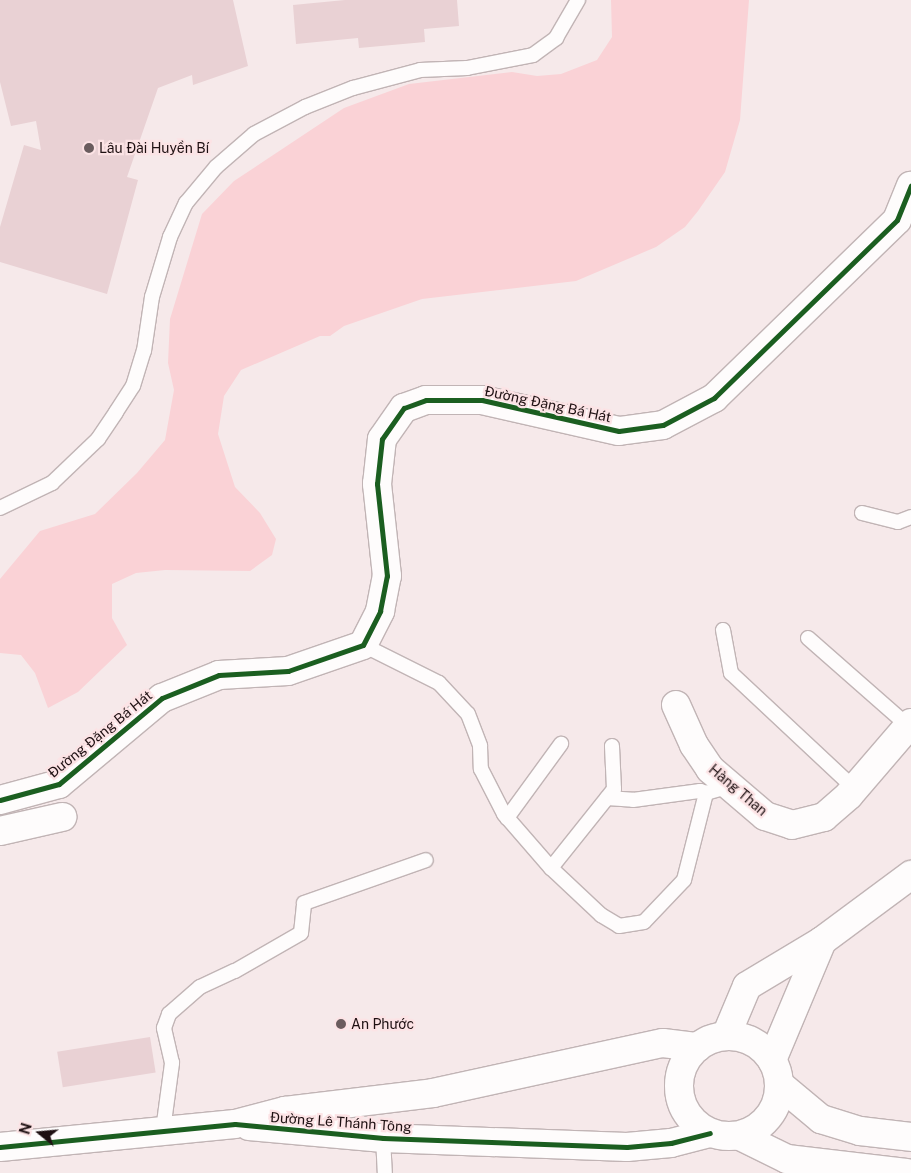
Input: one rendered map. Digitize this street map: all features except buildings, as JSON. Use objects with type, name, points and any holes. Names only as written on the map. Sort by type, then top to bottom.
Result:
[{"type":"street","name":"Đường Đặng Bá Hát","points":[[0,800],[59,784],[162,698],[219,675],[288,671],[363,645],[380,611],[387,576],[377,484],[382,439],[404,408],[426,400],[482,400],[619,431],[663,425],[714,398],[897,220],[911,186]]},
{"type":"street","name":"Hàng Than","points":[[676,705],[699,753],[710,769],[718,790],[765,816],[792,825],[824,817],[855,789],[909,724]]},
{"type":"street","points":[[0,831],[62,818]]},
{"type":"street","points":[[726,1036],[747,986],[822,941],[911,875]]},
{"type":"street","points":[[740,1136],[766,1121],[774,1108],[775,1072],[822,941]]},
{"type":"street","points":[[906,1173],[787,1159],[740,1136],[710,1133],[687,1114],[681,1101],[681,1071],[698,1046],[711,1039],[726,1036],[755,1042],[775,1072],[821,1118],[860,1131],[911,1137]]},
{"type":"street","name":"Đường Lê Thánh Tông","points":[[0,1147],[235,1124],[285,1111],[433,1094],[663,1043],[698,1046]]},
{"type":"street","name":"Đường Lê Thánh Tông","points":[[235,1124],[382,1138],[626,1147],[671,1143],[710,1133]]},
{"type":"lane","points":[[0,508],[52,483],[98,439],[133,386],[144,351],[152,297],[170,236],[186,202],[222,162],[254,134],[305,107],[353,88],[420,70],[467,68],[534,56],[556,38],[578,0]]},
{"type":"lane","points":[[862,513],[898,522],[911,516]]},
{"type":"lane","points":[[723,630],[732,673],[855,789]]},
{"type":"lane","points":[[808,638],[909,724]]},
{"type":"lane","points":[[363,645],[439,683],[468,714],[480,746],[481,769],[507,818],[551,868],[602,915],[619,926],[644,922],[684,880],[718,790],[641,800],[607,798]]},
{"type":"lane","points":[[507,818],[561,744]]},
{"type":"lane","points":[[551,868],[614,789],[612,746]]},
{"type":"lane","points":[[163,1130],[172,1062],[164,1028],[169,1014],[200,987],[235,971],[301,932],[304,903],[426,860]]},
{"type":"lane","points":[[382,1138],[385,1173]]},
{"type":"shaded area","points":[[611,0],[749,0],[740,120],[725,172],[698,211],[685,227],[656,247],[576,281],[422,299],[344,326],[330,336],[320,336],[241,370],[224,396],[218,434],[235,487],[260,513],[276,539],[272,555],[250,571],[165,570],[136,573],[112,584],[112,618],[127,645],[78,692],[48,708],[35,673],[21,655],[0,653],[0,579],[40,531],[95,514],[137,473],[165,440],[174,390],[168,363],[170,319],[202,214],[234,181],[344,108],[409,84],[512,72],[537,76],[561,74],[597,60],[612,37]]},
{"type":"cycle path","points":[[0,800],[59,784],[162,698],[219,675],[288,671],[363,645],[380,611],[387,576],[377,484],[382,439],[404,408],[426,400],[482,400],[619,431],[663,425],[714,398],[897,220],[911,186]]},
{"type":"cycle path","points":[[0,1147],[235,1124],[383,1138],[627,1147],[671,1143],[710,1133]]},
{"type":"place","name":"Lâu Đài Huyền Bí","points":[[89,148]]},
{"type":"place","name":"An Phước","points":[[341,1024]]}]
